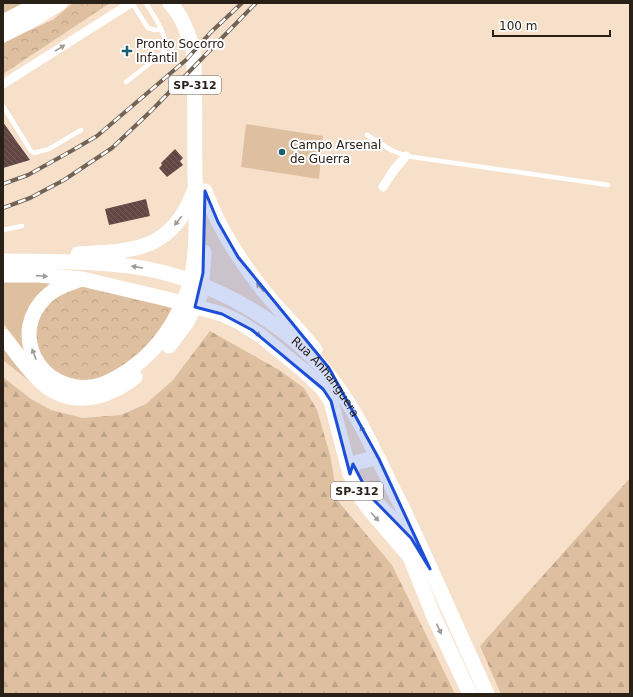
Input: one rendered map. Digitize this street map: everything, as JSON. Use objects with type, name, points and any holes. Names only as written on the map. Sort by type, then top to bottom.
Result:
[{"type":"main road","points":[[3,22],[40,3]]},
{"type":"main road","points":[[3,35],[36,18],[60,3]]},
{"type":"main road","name":"SP-312","points":[[82,279],[56,290],[43,300],[36,310],[31,322],[30,338],[32,352],[36,361],[47,374],[55,381],[81,388],[102,385],[131,368],[153,350],[164,337],[176,318],[188,290],[193,270],[200,181],[202,63],[200,49],[192,22],[178,3]]},
{"type":"main road","points":[[3,260],[130,250],[146,246],[171,229],[181,218],[200,181]]},
{"type":"main road","points":[[3,336],[41,382],[52,391],[69,397],[84,398],[100,396],[115,390],[146,370],[163,354],[180,332],[193,312],[200,294],[205,248],[200,181]]},
{"type":"main road","name":"SP-312","points":[[200,181],[218,222],[238,257],[270,298],[321,356],[351,406]]},
{"type":"main road","name":"Rua Anhanguera","points":[[3,260],[92,263],[131,266],[156,270],[220,292],[247,307],[284,333],[312,357],[327,373],[351,406],[379,459],[487,694]]},
{"type":"main road","name":"Rua Anhanguera","points":[[3,275],[37,275],[82,279],[167,298],[222,314],[252,330],[271,343],[304,371],[323,389],[331,401],[352,468],[354,484],[363,502],[410,557],[434,618],[470,694]]},
{"type":"main road","points":[[339,390],[338,401],[344,419],[352,468],[369,495],[411,538],[430,569]]},
{"type":"main road","points":[[352,468],[371,458],[379,459]]},
{"type":"street","points":[[3,84],[131,3]]},
{"type":"street","points":[[383,186],[406,156]]},
{"type":"lane","points":[[131,3],[148,28],[155,30],[161,29]]},
{"type":"lane","points":[[126,82],[165,51],[166,46],[161,29],[146,3]]},
{"type":"lane","points":[[3,106],[31,151],[34,153],[43,152],[81,130]]},
{"type":"lane","points":[[367,135],[391,150],[406,156],[608,185]]},
{"type":"lane","points":[[3,230],[22,226]]},
{"type":"highlighted area","points":[[205,191],[218,222],[238,257],[329,368],[379,459],[430,569],[411,538],[369,495],[353,464],[350,474],[331,401],[323,389],[252,330],[222,314],[195,307],[203,273]]},
{"type":"green space","points":[[3,3],[34,3],[3,18]]},
{"type":"green space","points":[[73,3],[110,3],[3,74],[3,42],[53,20]]},
{"type":"green space","name":"Campo Arsenal de Guerra","points":[[246,124],[323,136],[319,179],[241,167]]},
{"type":"green space","points":[[3,280],[61,281],[47,287],[38,294],[29,311],[34,364],[3,323]]},
{"type":"green space","points":[[72,287],[90,287],[177,308],[173,318],[122,371],[86,384],[60,375],[45,363],[39,352],[36,337],[36,325],[43,309],[55,296]]},
{"type":"green space","points":[[210,331],[279,370],[304,388],[317,410],[330,455],[338,501],[392,565],[455,694],[3,694],[3,377],[31,399],[51,410],[83,418],[121,415],[146,404],[173,380]]},
{"type":"green space","points":[[3,341],[38,388],[3,360]]},
{"type":"green space","points":[[630,478],[630,694],[501,694],[480,646]]},
{"type":"building","points":[[3,122],[17,142],[30,160],[3,168]]},
{"type":"building","points":[[175,149],[183,158],[180,161],[183,165],[167,177],[159,168],[162,165],[161,163]]},
{"type":"building","points":[[146,199],[150,216],[109,225],[105,209]]},
{"type":"railway","points":[[3,184],[28,175],[97,136],[186,60],[211,32],[242,3]]},
{"type":"railway","points":[[3,208],[30,198],[64,180],[112,148],[152,110],[256,3]]},
{"type":"place","name":"Pronto Socorro Infantil","points":[[127,51]]},
{"type":"place","name":"Campo Arsenal de Guerra","points":[[282,152]]}]
